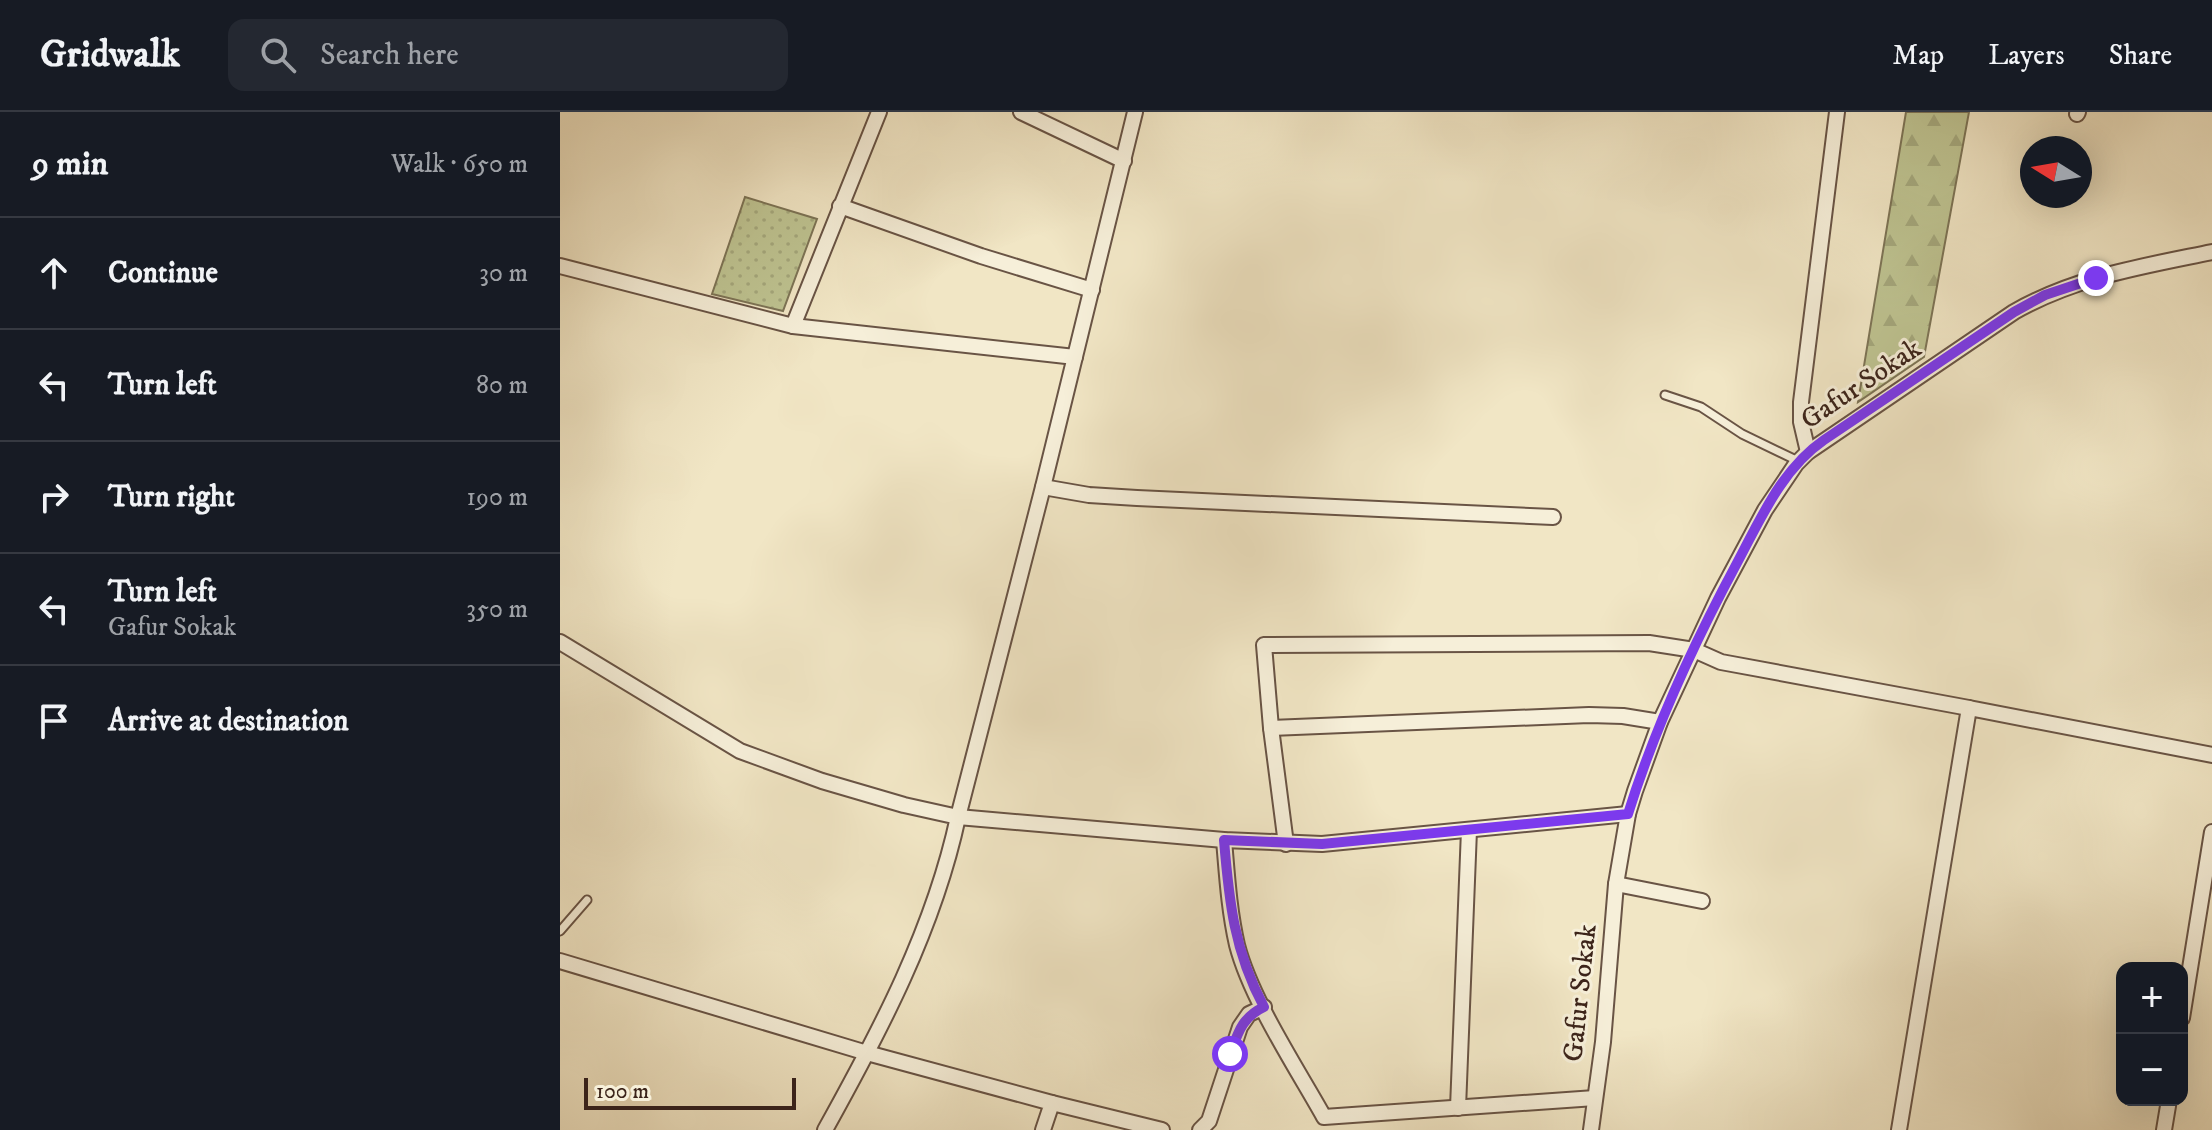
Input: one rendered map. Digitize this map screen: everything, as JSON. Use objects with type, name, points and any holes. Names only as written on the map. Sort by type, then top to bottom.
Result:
[{"type":"street","points":[[793,326],[879,112]]},
{"type":"street","points":[[1021,112],[1124,161]]},
{"type":"street","points":[[825,1130],[867,1053],[929,916],[958,817],[1043,487],[1135,112]]},
{"type":"street","points":[[1803,457],[1801,402],[1837,112]]},
{"type":"street","points":[[840,206],[981,256],[1092,290]]},
{"type":"street","name":"Gafur Sokak","points":[[1591,1130],[1603,1042],[1616,884],[1628,814],[1660,722],[1718,598],[1765,510],[1803,457],[2014,312],[2045,295],[2096,278],[2212,252]]},
{"type":"street","points":[[560,266],[793,326],[1075,357]]},
{"type":"street","points":[[1043,487],[1089,495],[1137,498],[1553,517]]},
{"type":"street","points":[[560,642],[740,751],[822,781],[958,817],[1224,840],[1322,844],[1628,814]]},
{"type":"street","points":[[1286,844],[1264,645],[1649,643],[1694,650],[1721,662],[2212,755]]},
{"type":"street","points":[[1899,1130],[1969,708]]},
{"type":"street","points":[[1271,728],[1589,715],[1660,722]]},
{"type":"street","points":[[1458,1108],[1469,830]]},
{"type":"street","points":[[2188,981],[2212,832]]},
{"type":"street","points":[[1224,840],[1231,913],[1238,948],[1250,981],[1324,1117],[1595,1098]]},
{"type":"street","points":[[1616,884],[1702,901]]},
{"type":"street","points":[[560,961],[867,1053],[1162,1130]]},
{"type":"street","points":[[1200,1130],[1209,1121],[1240,1027],[1249,1014],[1264,1007]]},
{"type":"street","points":[[1043,1130],[1052,1103]]},
{"type":"street","points":[[2164,1130],[2168,1106]]},
{"type":"lane","points":[[1665,395],[1701,407],[1742,434],[1803,457]]},
{"type":"lane","points":[[560,931],[587,900]]},
{"type":"green space","points":[[1906,112],[1969,112],[1924,357],[1858,402]]},
{"type":"green space","points":[[745,197],[817,219],[783,311],[712,294]]},
{"type":"route","points":[[1230,1054],[1240,1027],[1249,1014],[1264,1007],[1238,948],[1231,913],[1224,840],[1322,844],[1628,814],[1660,722],[1718,598],[1765,510],[1796,464],[1824,440],[2014,312],[2045,295],[2096,278]]}]
